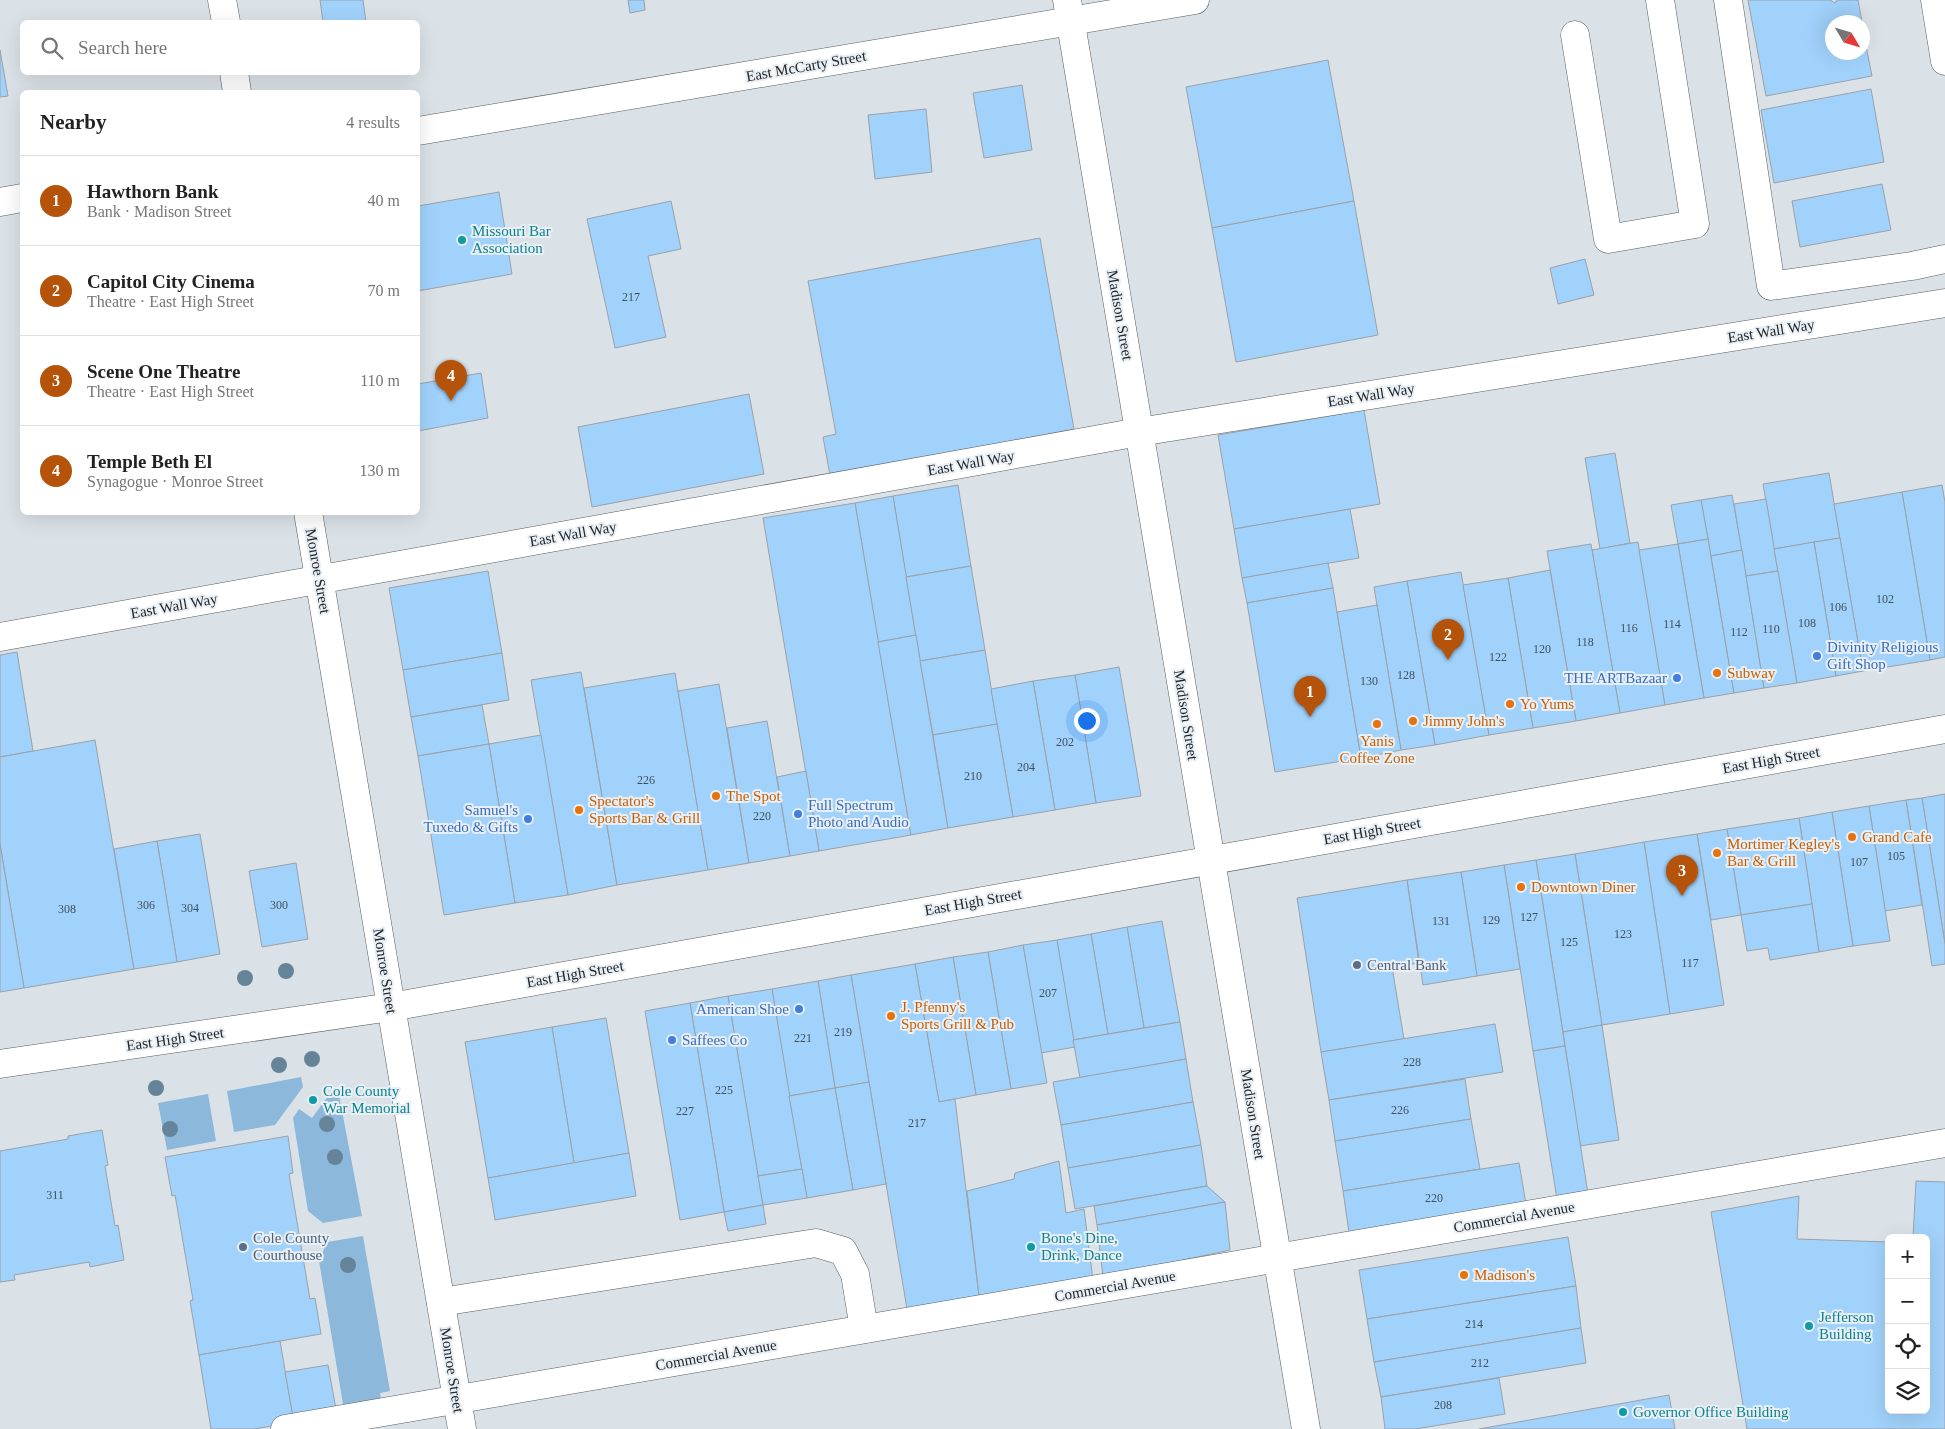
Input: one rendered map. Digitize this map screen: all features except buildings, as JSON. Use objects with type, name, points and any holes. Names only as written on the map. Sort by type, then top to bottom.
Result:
[{"type":"main road","points":[[222,0],[226,20]]},
{"type":"main road","name":"East McCarty Street","points":[[420,131],[1069,11],[1195,0]]},
{"type":"main road","points":[[1575,35],[1608,238],[1695,224],[1660,0]]},
{"type":"main road","points":[[1728,0],[1771,286],[1912,266],[1945,259]]},
{"type":"main road","points":[[1935,0],[1945,61]]},
{"type":"main road","name":"Madison Street","points":[[1069,11],[1306,1429]]},
{"type":"main road","points":[[234,75],[237,90]]},
{"type":"main road","points":[[0,202],[20,198]]},
{"type":"main road","name":"East Wall Way","points":[[0,637],[1139,432],[1945,304]]},
{"type":"main road","name":"Monroe Street","points":[[308,515],[462,1429]]},
{"type":"main road","name":"East High Street","points":[[0,1064],[391,1007],[1945,729]]},
{"type":"main road","name":"Commercial Avenue","points":[[285,1429],[1945,1143]]},
{"type":"main road","points":[[440,1302],[816,1243],[843,1251],[855,1274],[864,1329]]},
{"type":"shaded area","points":[[301,1077],[303,1087],[275,1125],[234,1132],[227,1091]]},
{"type":"shaded area","points":[[338,1090],[362,1216],[323,1223],[308,1211],[293,1118],[299,1109],[312,1118],[331,1092]]},
{"type":"shaded area","points":[[208,1094],[216,1141],[167,1150],[158,1103]]},
{"type":"shaded area","points":[[363,1236],[390,1391],[380,1393],[382,1404],[344,1410],[319,1261],[327,1242]]},
{"type":"place","name":"Missouri Bar Association","points":[[462,240]]},
{"type":"place","name":"Temple Beth El","points":[[451,401]]},
{"type":"place","name":"Divinity Religious Gift Shop","points":[[1817,656]]},
{"type":"place","name":"Capitol City Cinema","points":[[1448,660]]},
{"type":"place","name":"Subway","points":[[1717,673]]},
{"type":"place","name":"THE ARTBazaar","points":[[1677,678]]},
{"type":"place","name":"Yo Yums","points":[[1510,704]]},
{"type":"place","name":"Hawthorn Bank","points":[[1310,717]]},
{"type":"place","name":"Jimmy John's","points":[[1413,721]]},
{"type":"place","name":"Yanis Coffee Zone","points":[[1377,724]]},
{"type":"place","name":"The Spot","points":[[716,796]]},
{"type":"place","name":"Spectator's Sports Bar & Grill","points":[[579,810]]},
{"type":"place","name":"Full Spectrum Photo and Audio","points":[[798,814]]},
{"type":"place","name":"Samuel's Tuxedo & Gifts","points":[[528,819]]},
{"type":"place","name":"Grand Cafe","points":[[1852,837]]},
{"type":"place","name":"Mortimer Kegley's Bar & Grill","points":[[1717,853]]},
{"type":"place","name":"Downtown Diner","points":[[1521,887]]},
{"type":"place","name":"Scene One Theatre","points":[[1682,896]]},
{"type":"place","name":"Central Bank","points":[[1357,965]]},
{"type":"place","name":"American Shoe","points":[[799,1009]]},
{"type":"place","name":"J. Pfenny's Sports Grill & Pub","points":[[891,1016]]},
{"type":"place","name":"Saffees Co","points":[[672,1040]]},
{"type":"place","name":"Cole County War Memorial","points":[[313,1100]]},
{"type":"place","name":"Cole County Courthouse","points":[[243,1247]]},
{"type":"place","name":"Bone's Dine, Drink, Dance","points":[[1031,1247]]},
{"type":"place","name":"Madison's","points":[[1464,1275]]},
{"type":"place","name":"Jefferson Building","points":[[1809,1326]]},
{"type":"place","name":"Governor Office Building","points":[[1623,1412]]}]
